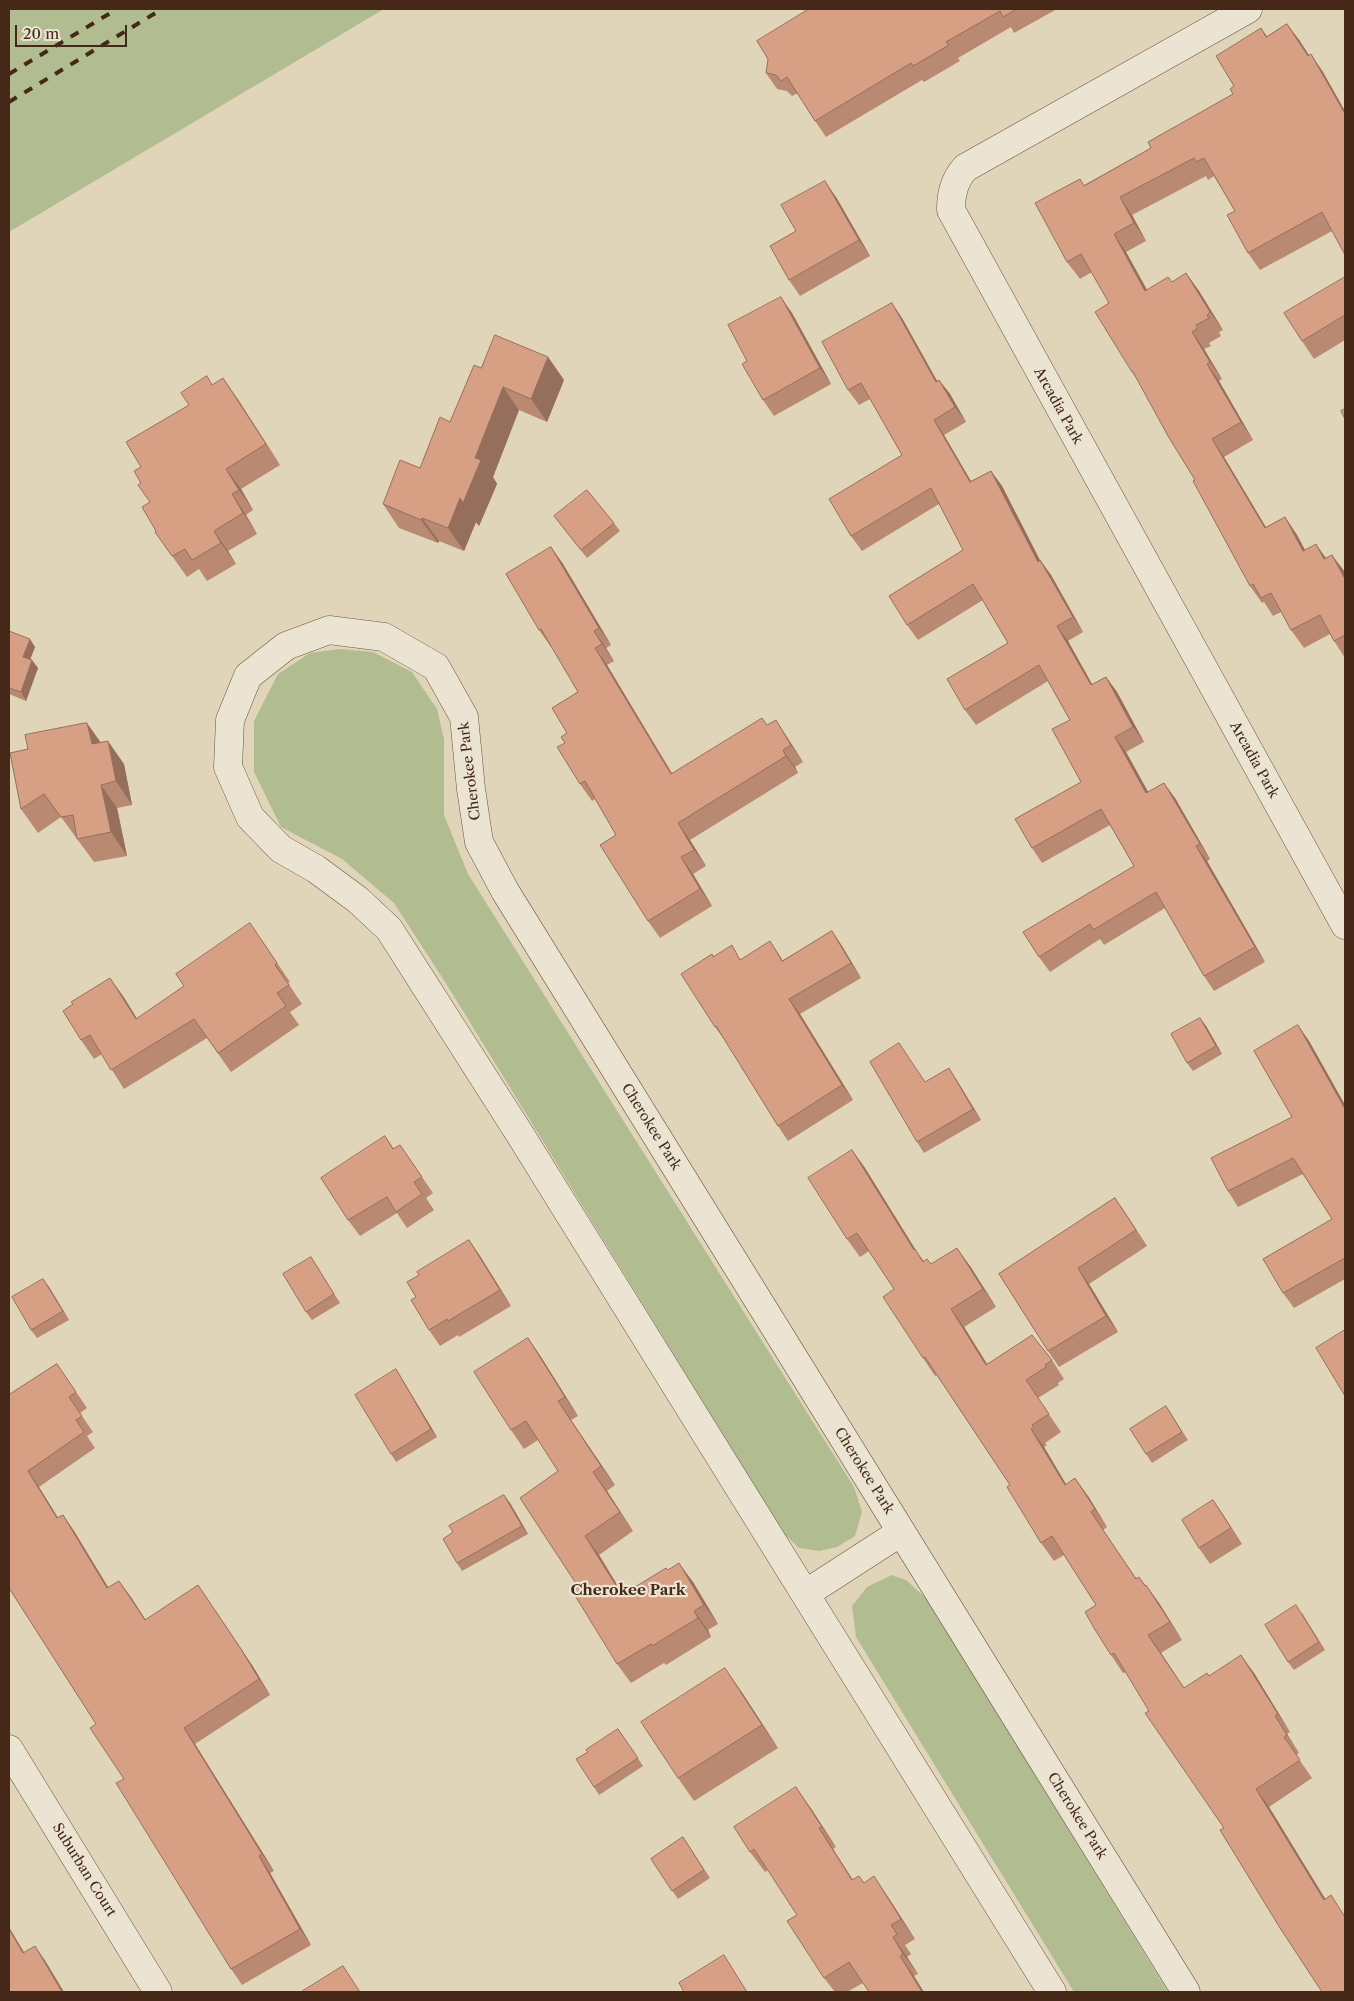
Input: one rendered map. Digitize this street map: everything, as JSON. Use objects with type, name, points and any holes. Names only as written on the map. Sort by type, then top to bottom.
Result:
[{"type":"street","name":"Arcadia Park","points":[[1248,9],[965,168],[957,177],[951,196],[952,210],[1345,925]]},
{"type":"street","name":"Cherokee Park","points":[[1052,1992],[521,1136],[389,929],[358,900],[316,869],[281,849],[250,817],[228,767],[230,720],[248,676],[286,646],[329,630],[384,637],[436,667],[464,717],[471,789],[479,842],[496,875],[1186,1992]]},
{"type":"street","points":[[805,1594],[902,1532]]},
{"type":"street","name":"Suburban Court","points":[[9,1749],[158,1992]]},
{"type":"green space","points":[[9,9],[384,9],[9,232]]},
{"type":"green space","points":[[340,649],[373,652],[412,672],[437,709],[444,739],[444,815],[468,874],[854,1487],[862,1512],[855,1536],[837,1547],[819,1551],[799,1548],[784,1534],[447,985],[394,903],[342,859],[281,827],[254,772],[254,721],[278,674],[310,653]]},
{"type":"green space","points":[[892,1575],[906,1580],[927,1599],[1168,1992],[1074,1992],[856,1637],[852,1606],[867,1587]]},
{"type":"building","points":[[809,9],[1017,9],[1003,17],[1000,11],[946,42],[949,45],[913,66],[911,63],[815,121],[787,77],[781,81],[776,75],[766,73],[768,59],[757,41]]},
{"type":"building","points":[[1287,24],[1308,56],[1311,54],[1345,114],[1345,255],[1322,212],[1248,253],[1227,215],[1235,211],[1204,158],[1196,162],[1194,158],[1120,197],[1134,223],[1114,234],[1145,291],[1168,277],[1172,282],[1186,273],[1210,312],[1207,315],[1209,318],[1196,325],[1198,328],[1192,332],[1210,362],[1207,364],[1241,422],[1212,439],[1265,528],[1285,517],[1303,551],[1316,544],[1324,559],[1332,555],[1345,579],[1345,635],[1334,641],[1320,615],[1291,630],[1271,593],[1261,598],[1253,584],[1250,586],[1193,481],[1195,480],[1168,436],[1133,372],[1095,312],[1109,303],[1081,254],[1067,262],[1035,203],[1080,179],[1084,186],[1151,148],[1148,142],[1233,94],[1230,89],[1234,86],[1216,56],[1261,28],[1266,37]]},
{"type":"building","points":[[825,181],[859,240],[789,280],[770,246],[796,231],[781,205]]},
{"type":"building","points":[[1345,277],[1345,315],[1302,341],[1284,313]]},
{"type":"building","points":[[781,297],[820,368],[763,400],[742,364],[747,361],[728,325]]},
{"type":"building","points":[[892,303],[936,382],[939,380],[955,407],[934,420],[970,482],[991,471],[1038,562],[1040,560],[1073,617],[1057,626],[1091,685],[1106,677],[1133,727],[1115,737],[1146,793],[1164,783],[1200,844],[1196,846],[1255,947],[1204,976],[1156,892],[1093,930],[1090,924],[1039,957],[1023,932],[1134,866],[1101,809],[1032,848],[1015,819],[1081,782],[1052,729],[1070,720],[1039,665],[965,710],[947,679],[1008,643],[973,584],[907,625],[889,596],[963,550],[931,488],[851,536],[829,499],[902,455],[861,383],[848,390],[822,342]]},
{"type":"building","points":[[495,335],[548,357],[531,399],[503,387],[475,458],[481,460],[463,503],[460,498],[448,528],[422,518],[421,520],[383,504],[400,460],[420,468],[440,417],[450,422],[474,365],[481,368]]},
{"type":"building","points":[[207,376],[212,385],[223,378],[266,444],[226,469],[239,490],[232,494],[243,513],[214,531],[221,543],[192,560],[185,549],[172,556],[155,532],[142,507],[150,502],[138,485],[141,483],[134,471],[141,467],[126,442],[189,405],[181,393]]},
{"type":"building","points":[[1345,409],[1345,419],[1341,411]]},
{"type":"building","points":[[587,490],[614,523],[581,550],[554,516]]},
{"type":"building","points":[[551,547],[599,628],[594,631],[602,644],[595,648],[671,774],[762,718],[767,725],[776,720],[791,745],[783,750],[786,756],[678,823],[694,850],[681,857],[700,889],[648,921],[600,845],[616,835],[585,781],[580,784],[557,747],[565,743],[561,737],[567,733],[552,708],[578,692],[506,574]]},
{"type":"building","points":[[9,631],[30,639],[23,657],[32,660],[21,692],[9,688]]},
{"type":"building","points":[[87,723],[92,744],[108,741],[116,781],[101,785],[111,832],[77,839],[73,815],[61,817],[44,794],[21,809],[10,753],[28,749],[25,735]]},
{"type":"building","points":[[250,923],[277,963],[275,965],[289,985],[277,993],[286,1006],[218,1053],[194,1019],[111,1070],[90,1035],[81,1040],[63,1011],[73,1004],[71,1002],[110,978],[136,1019],[184,986],[176,974]]},
{"type":"building","points":[[832,931],[851,963],[789,999],[842,1085],[778,1126],[716,1026],[681,974],[712,954],[713,957],[732,945],[740,960],[770,941],[782,961]]},
{"type":"building","points":[[1200,1018],[1216,1046],[1187,1063],[1171,1034]]},
{"type":"building","points":[[1298,1025],[1345,1109],[1345,1258],[1283,1293],[1263,1259],[1332,1219],[1293,1158],[1228,1191],[1211,1158],[1292,1117],[1254,1051]]},
{"type":"building","points":[[899,1043],[925,1082],[949,1068],[973,1109],[917,1142],[870,1062]]},
{"type":"building","points":[[385,1136],[393,1149],[400,1145],[422,1177],[414,1182],[422,1194],[396,1212],[387,1197],[348,1220],[321,1178]]},
{"type":"building","points":[[852,1150],[923,1262],[927,1259],[931,1264],[957,1248],[983,1289],[951,1309],[986,1365],[1032,1335],[1052,1360],[1045,1365],[1046,1367],[1026,1380],[1049,1414],[1032,1425],[1034,1427],[1031,1429],[1065,1485],[1075,1478],[1095,1509],[1091,1512],[1136,1579],[1139,1577],[1146,1585],[1170,1622],[1148,1635],[1184,1688],[1207,1673],[1209,1676],[1241,1655],[1278,1714],[1275,1716],[1287,1735],[1284,1737],[1300,1760],[1256,1789],[1324,1900],[1331,1895],[1345,1917],[1345,1992],[1322,1992],[1220,1830],[1224,1828],[1145,1713],[1149,1711],[1114,1653],[1111,1655],[1094,1628],[1085,1612],[1096,1605],[1052,1536],[1041,1543],[1007,1487],[1010,1485],[883,1297],[894,1289],[857,1233],[847,1239],[808,1178]]},
{"type":"building","points":[[1115,1198],[1136,1230],[1078,1268],[1106,1316],[1048,1351],[999,1274]]},
{"type":"building","points":[[469,1240],[500,1290],[429,1330],[411,1300],[416,1297],[407,1282],[419,1275],[417,1272]]},
{"type":"building","points":[[311,1257],[334,1294],[306,1312],[283,1274]]},
{"type":"building","points":[[43,1279],[63,1311],[31,1330],[12,1297]]},
{"type":"building","points":[[1345,1330],[1345,1396],[1316,1348]]},
{"type":"building","points":[[528,1338],[565,1397],[558,1401],[601,1466],[593,1472],[620,1512],[585,1536],[622,1595],[666,1568],[668,1570],[679,1563],[704,1605],[694,1611],[698,1618],[652,1646],[651,1644],[617,1664],[571,1589],[577,1585],[520,1498],[558,1471],[526,1421],[511,1430],[474,1372]]},
{"type":"building","points":[[57,1364],[76,1392],[69,1397],[82,1416],[76,1420],[84,1432],[28,1471],[57,1518],[63,1515],[107,1588],[119,1581],[145,1620],[198,1585],[259,1679],[184,1728],[262,1854],[259,1856],[300,1929],[231,1969],[116,1783],[124,1779],[90,1728],[96,1724],[9,1588],[9,1395]]},
{"type":"building","points":[[396,1369],[431,1429],[391,1454],[355,1395]]},
{"type":"building","points":[[1166,1406],[1182,1432],[1146,1454],[1130,1429]]},
{"type":"building","points":[[504,1495],[522,1526],[457,1563],[443,1539],[453,1532],[449,1526]]},
{"type":"building","points":[[1213,1500],[1231,1528],[1199,1548],[1182,1520]]},
{"type":"building","points":[[1296,1605],[1319,1642],[1288,1662],[1265,1625]]},
{"type":"building","points":[[725,1668],[762,1725],[678,1778],[641,1722]]},
{"type":"building","points":[[618,1729],[638,1758],[594,1787],[576,1759],[588,1752],[586,1750]]},
{"type":"building","points":[[796,1787],[822,1827],[819,1828],[852,1880],[859,1876],[864,1883],[874,1876],[901,1919],[891,1925],[897,1934],[893,1937],[903,1954],[900,1956],[922,1992],[869,1992],[849,1962],[824,1978],[787,1921],[797,1915],[754,1849],[750,1852],[734,1827]]},
{"type":"building","points":[[683,1837],[704,1870],[672,1891],[651,1859]]},
{"type":"building","points":[[9,1929],[23,1953],[35,1946],[62,1992],[9,1992]]},
{"type":"building","points":[[724,1955],[747,1992],[684,1992],[679,1983]]},
{"type":"building","points":[[343,1966],[360,1992],[301,1992]]},
{"type":"railway","points":[[9,74],[117,9]]},
{"type":"railway","points":[[9,102],[162,9]]},
{"type":"district","name":"Cherokee Park","points":[[628,1591]]}]
